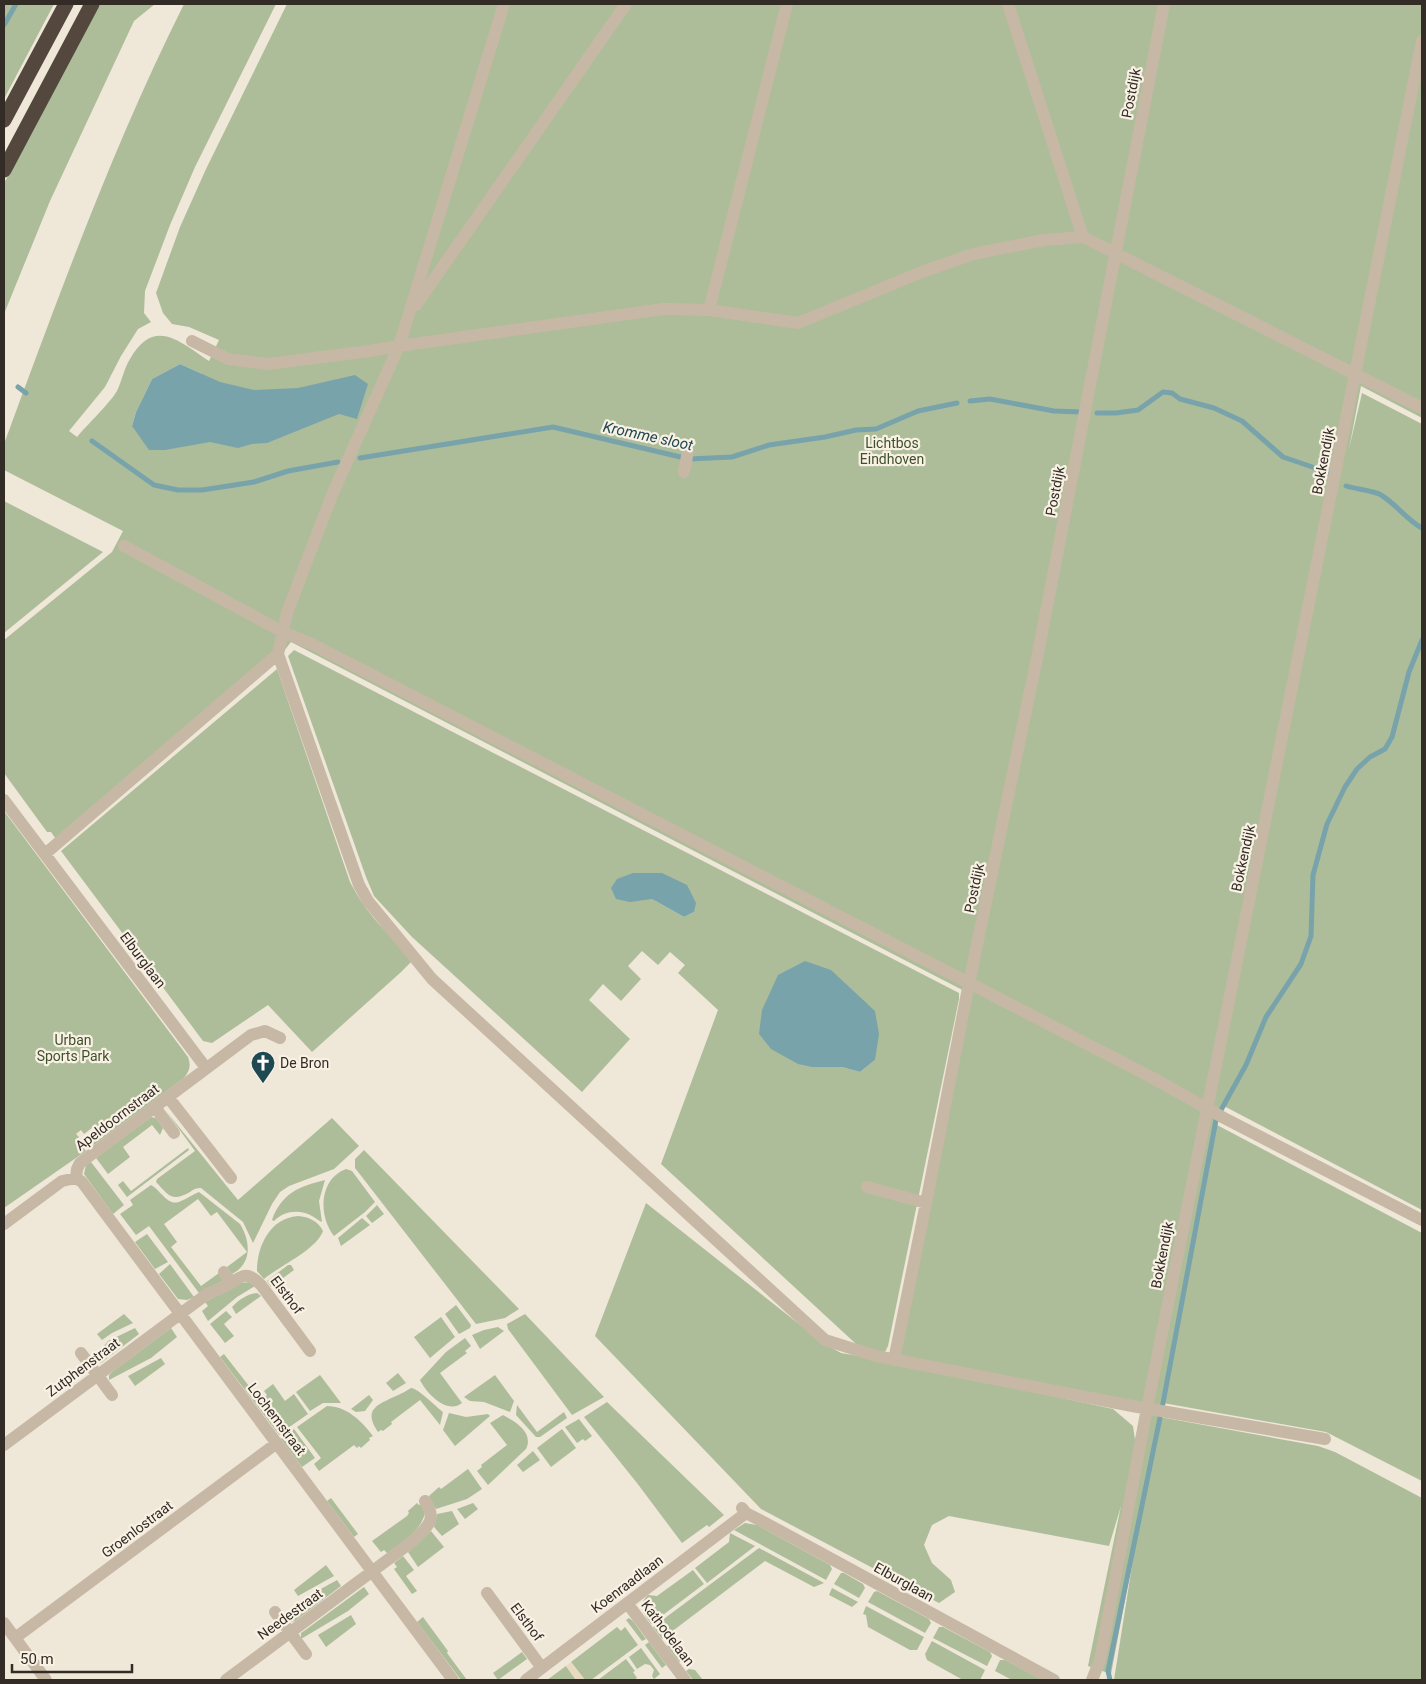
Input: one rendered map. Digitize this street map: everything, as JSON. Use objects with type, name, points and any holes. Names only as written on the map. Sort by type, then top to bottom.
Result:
[{"type":"highway","points":[[4,120],[66,4]]},
{"type":"highway","points":[[4,170],[92,4]]},
{"type":"street","points":[[504,4],[399,346],[332,495],[287,612],[278,654],[359,885],[368,901],[432,979],[825,1340],[894,1360],[1147,1408],[1325,1439]]},
{"type":"street","points":[[408,316],[626,4]]},
{"type":"street","points":[[709,310],[787,4]]},
{"type":"street","points":[[1008,4],[1083,236]]},
{"type":"street","name":"Postdijk","points":[[894,1360],[969,983],[1038,654],[1164,4]]},
{"type":"street","name":"Bokkendijk","points":[[1092,1680],[1100,1660],[1206,1109],[1422,41]]},
{"type":"street","points":[[192,341],[228,358],[268,364],[664,309],[709,310],[798,323],[922,272],[973,254],[1044,240],[1083,236],[1422,408]]},
{"type":"street","points":[[124,546],[283,632],[321,649],[969,983],[1151,1077],[1206,1109],[1422,1220]]},
{"type":"street","points":[[45,854],[278,654]]},
{"type":"street","name":"Elburglaan","points":[[4,800],[206,1068]]},
{"type":"street","points":[[206,1068],[251,1035],[265,1031],[280,1038]]},
{"type":"street","name":"Apeldoornstraat","points":[[76,1178],[80,1163],[206,1068]]},
{"type":"street","points":[[168,1097],[231,1178]]},
{"type":"street","points":[[155,1107],[174,1133]]},
{"type":"street","points":[[4,1224],[62,1181],[76,1178]]},
{"type":"street","name":"Lochemstraat","points":[[76,1178],[82,1182],[452,1680]]},
{"type":"street","points":[[867,1187],[926,1203]]},
{"type":"street","points":[[224,1272],[231,1283]]},
{"type":"street","name":"Elsthof","points":[[180,1314],[207,1294],[245,1275],[256,1279],[310,1351]]},
{"type":"street","name":"Zutphenstraat","points":[[4,1445],[180,1314]]},
{"type":"street","points":[[81,1353],[112,1394]]},
{"type":"street","name":"Groenlostraat","points":[[15,1638],[277,1444]]},
{"type":"street","points":[[372,1572],[409,1545],[427,1527],[431,1520],[431,1512],[425,1501]]},
{"type":"street","name":"Elburglaan","points":[[744,1510],[1054,1680]]},
{"type":"street","name":"Koenraadlaan","points":[[526,1680],[744,1510]]},
{"type":"street","name":"Needestraat","points":[[226,1680],[372,1572]]},
{"type":"street","name":"Elsthof","points":[[487,1593],[542,1668]]},
{"type":"street","name":"Kathodelaan","points":[[627,1603],[685,1680]]},
{"type":"street","points":[[275,1612],[306,1654]]},
{"type":"street","points":[[4,1623],[46,1680]]},
{"type":"green space","points":[[4,4],[54,4],[4,99]]},
{"type":"green space","points":[[99,4],[155,4],[134,21],[50,201],[4,314],[4,183]]},
{"type":"green space","name":"Lichtbos Eindhoven","points":[[184,4],[276,4],[195,167],[170,225],[145,291],[144,313],[151,322],[138,329],[105,387],[69,431],[77,437],[114,396],[130,359],[139,346],[148,339],[158,336],[167,337],[187,346],[209,361],[219,340],[189,327],[172,324],[163,313],[156,293],[180,227],[206,169],[287,4],[1422,4],[1422,418],[1361,386],[1349,449],[1362,393],[1422,424],[1422,1210],[1222,1105],[1217,1125],[1422,1233],[1422,1481],[1326,1432],[1163,1403],[1160,1417],[1318,1446],[1335,1452],[1422,1498],[1422,1680],[1114,1680],[1134,1553],[1111,1674],[1088,1666],[1121,1506],[1109,1546],[949,1516],[932,1525],[924,1545],[932,1563],[951,1580],[955,1592],[939,1603],[761,1509],[595,1336],[646,1203],[823,1343],[841,1353],[900,1363],[1113,1409],[1133,1426],[1135,1440],[1143,1404],[900,1357],[972,995],[291,642],[273,665],[60,845],[51,832],[47,832],[4,773],[4,640],[112,552],[123,531],[4,470],[4,444],[88,221],[158,58]],"holes":[[[180,364],[202,374],[132,426],[136,412],[152,379]]]},
{"type":"green space","points":[[4,501],[103,552],[4,633]]},
{"type":"green space","points":[[294,650],[959,993],[888,1346],[885,1352],[866,1349],[855,1343],[661,1164],[718,1010],[678,973],[685,965],[670,952],[658,965],[642,951],[628,966],[641,979],[621,1001],[603,984],[589,1000],[630,1039],[582,1092],[412,937],[374,896],[288,656]],"holes":[[[652,899],[694,912],[684,917]],[[875,1060],[860,1072],[842,1067],[812,1067]]]},
{"type":"green space","points":[[277,669],[350,882],[371,914],[386,932],[414,959],[312,1052],[268,1005],[212,1043],[203,1041],[61,851]]},
{"type":"green space","name":"Urban Sports Park","points":[[4,811],[188,1057],[190,1065],[184,1078],[94,1145],[90,1140],[98,1134],[93,1127],[84,1134],[81,1130],[76,1134],[79,1137],[77,1139],[86,1151],[4,1208]]},
{"type":"green space","points":[[166,1111],[238,1200],[332,1118],[359,1146],[334,1169],[289,1186],[280,1192],[253,1243],[243,1222],[201,1188],[175,1197],[168,1194],[156,1182],[157,1179],[195,1151]]},
{"type":"green space","points":[[151,1117],[156,1118],[163,1128],[160,1135],[152,1125],[123,1147],[130,1157],[108,1174],[96,1158]]},
{"type":"green space","points":[[188,1148],[189,1150],[127,1197],[118,1185],[123,1181],[131,1191]]},
{"type":"green space","points":[[364,1150],[519,1309],[505,1318],[476,1324],[355,1168],[355,1159]]},
{"type":"green space","points":[[91,1162],[124,1205],[113,1214],[84,1174],[86,1165]]},
{"type":"green space","points":[[346,1169],[352,1171],[375,1202],[334,1236],[325,1218],[324,1199],[330,1181]]},
{"type":"green space","points":[[325,1180],[319,1201],[322,1222],[302,1212],[287,1213],[274,1221],[272,1220],[280,1204],[292,1192]]},
{"type":"green space","points":[[151,1185],[165,1198],[176,1203],[199,1192],[240,1224],[248,1245],[248,1252],[239,1270],[232,1274],[227,1267],[247,1252],[217,1212],[211,1216],[198,1199],[164,1224],[177,1242],[171,1247],[201,1286],[219,1273],[223,1281],[199,1293],[149,1226],[136,1235],[120,1214],[133,1205],[130,1200]]},
{"type":"green space","points":[[377,1205],[384,1214],[372,1223],[366,1216]]},
{"type":"green space","points":[[298,1216],[313,1220],[323,1231],[306,1251],[264,1279],[257,1271],[259,1252],[267,1235],[280,1222]]},
{"type":"green space","points":[[362,1218],[370,1225],[341,1246],[338,1238]]},
{"type":"green space","points":[[147,1234],[168,1262],[155,1269],[135,1242]]},
{"type":"green space","points":[[170,1264],[194,1297],[187,1300],[178,1299],[159,1274]]},
{"type":"green space","points":[[288,1265],[291,1265],[294,1270],[271,1287],[267,1281]]},
{"type":"green space","points":[[249,1282],[255,1286],[237,1297],[208,1321],[202,1311],[208,1306],[205,1302],[241,1283]]},
{"type":"green space","points":[[257,1293],[261,1296],[236,1314],[232,1307],[237,1302]]},
{"type":"green space","points":[[456,1305],[471,1325],[470,1328],[459,1334],[445,1314]]},
{"type":"green space","points":[[226,1311],[232,1317],[224,1324],[234,1336],[225,1343],[210,1324]]},
{"type":"green space","points":[[124,1314],[133,1323],[102,1340],[97,1334]]},
{"type":"green space","points":[[525,1314],[604,1397],[572,1415],[508,1329],[507,1324]]},
{"type":"green space","points":[[441,1317],[455,1337],[430,1358],[414,1337]]},
{"type":"green space","points":[[498,1327],[504,1331],[480,1349],[472,1335]]},
{"type":"green space","points":[[135,1328],[139,1334],[101,1363],[96,1363],[93,1359],[108,1341]]},
{"type":"green space","points":[[171,1328],[177,1337],[151,1358],[109,1380],[109,1375],[112,1372]]},
{"type":"green space","points":[[465,1338],[471,1346],[465,1351],[467,1353],[440,1373],[462,1403],[450,1406],[432,1396],[420,1380],[446,1352]]},
{"type":"green space","points":[[224,1354],[256,1395],[254,1397],[282,1433],[279,1435],[220,1357]]},
{"type":"green space","points":[[161,1358],[165,1364],[135,1386],[128,1376]]},
{"type":"green space","points":[[398,1373],[406,1383],[393,1391],[386,1383]]},
{"type":"green space","points":[[320,1375],[341,1403],[323,1403],[310,1411],[296,1392]]},
{"type":"green space","points":[[495,1375],[514,1401],[510,1412],[484,1402],[470,1401],[464,1397]]},
{"type":"green space","points":[[273,1384],[285,1401],[294,1394],[308,1414],[288,1428],[265,1397],[267,1395],[264,1391]]},
{"type":"green space","points":[[411,1388],[423,1394],[443,1412],[440,1425],[420,1400],[391,1422],[392,1424],[383,1431],[378,1432],[372,1418],[375,1408]]},
{"type":"green space","points":[[369,1395],[373,1400],[365,1411],[356,1412],[351,1409]]},
{"type":"green space","points":[[607,1402],[724,1515],[709,1527],[707,1525],[682,1543],[584,1417]]},
{"type":"green space","points":[[517,1405],[537,1432],[564,1412],[567,1418],[540,1437],[536,1437],[516,1415]]},
{"type":"green space","points":[[327,1406],[341,1409],[353,1415],[373,1436],[361,1448],[359,1446],[357,1448],[354,1445],[319,1471],[314,1464],[321,1458],[297,1427]]},
{"type":"green space","points":[[449,1413],[466,1417],[488,1414],[490,1416],[455,1446],[443,1430]]},
{"type":"green space","points":[[503,1415],[526,1433],[528,1443],[526,1449],[488,1485],[477,1471],[482,1467],[481,1465],[507,1445],[490,1423]]},
{"type":"green space","points":[[579,1419],[592,1436],[585,1441],[583,1439],[577,1443],[565,1427]]},
{"type":"green space","points":[[294,1429],[315,1458],[302,1467],[281,1439]]},
{"type":"green space","points":[[562,1429],[576,1448],[551,1467],[537,1448]]},
{"type":"green space","points":[[533,1451],[540,1460],[523,1472],[517,1465]]},
{"type":"green space","points":[[468,1469],[482,1489],[467,1499],[436,1509],[429,1497],[430,1495],[439,1487],[441,1489]]},
{"type":"green space","points":[[331,1498],[358,1534],[354,1537],[327,1501]]},
{"type":"green space","points":[[417,1503],[421,1504],[425,1513],[420,1525],[388,1554],[384,1550],[381,1552],[372,1541],[407,1516],[408,1511]]},
{"type":"green space","points":[[473,1503],[478,1509],[465,1519],[457,1509]]},
{"type":"green space","points":[[452,1511],[459,1524],[442,1536],[434,1527],[437,1514]]},
{"type":"green space","points":[[745,1523],[757,1525],[830,1565],[832,1569],[826,1580],[734,1530]]},
{"type":"green space","points":[[431,1531],[444,1547],[418,1567],[408,1552]]},
{"type":"green space","points":[[730,1533],[755,1546],[707,1583],[695,1568],[729,1542]]},
{"type":"green space","points":[[759,1548],[824,1583],[814,1587],[765,1561],[662,1639],[653,1627]]},
{"type":"green space","points":[[403,1556],[414,1570],[406,1576],[417,1591],[412,1594],[394,1569],[397,1567],[394,1563]]},
{"type":"green space","points":[[326,1565],[334,1576],[298,1596],[294,1590]]},
{"type":"green space","points":[[693,1570],[704,1584],[651,1624],[642,1606],[648,1595],[657,1596]]},
{"type":"green space","points":[[841,1573],[863,1584],[865,1588],[859,1598],[834,1584]]},
{"type":"green space","points":[[337,1580],[341,1586],[295,1621],[291,1622],[285,1618],[296,1605]]},
{"type":"green space","points":[[364,1587],[369,1594],[348,1611],[301,1639],[301,1633]]},
{"type":"green space","points":[[832,1588],[858,1602],[852,1607],[829,1595]]},
{"type":"green space","points":[[877,1591],[929,1619],[931,1623],[925,1633],[868,1602],[874,1592]]},
{"type":"green space","points":[[866,1606],[924,1637],[917,1650],[910,1650],[868,1627],[866,1615],[863,1614]]},
{"type":"green space","points":[[351,1615],[356,1624],[326,1647],[318,1635]]},
{"type":"green space","points":[[423,1617],[467,1680],[461,1680],[417,1622]]},
{"type":"green space","points":[[629,1618],[646,1639],[642,1641],[626,1620]]},
{"type":"green space","points":[[617,1627],[621,1631],[625,1627],[638,1645],[591,1680],[585,1680],[571,1662]]},
{"type":"green space","points":[[939,1627],[943,1627],[990,1652],[992,1656],[987,1666],[933,1638]]},
{"type":"green space","points":[[674,1641],[686,1658],[679,1662],[667,1646]]},
{"type":"green space","points":[[932,1641],[985,1670],[980,1680],[963,1680],[927,1660],[925,1654]]},
{"type":"green space","points":[[649,1642],[666,1665],[662,1668],[645,1645]]},
{"type":"green space","points":[[641,1648],[660,1674],[654,1679],[652,1676],[654,1670],[650,1665],[645,1664],[637,1669],[629,1657]]},
{"type":"green space","points":[[522,1652],[527,1659],[498,1680],[493,1673]]},
{"type":"green space","points":[[626,1659],[635,1671],[633,1672],[637,1678],[634,1680],[598,1680]]},
{"type":"green space","points":[[1000,1660],[1005,1660],[1042,1680],[1012,1680],[995,1671]]},
{"type":"green space","points":[[566,1666],[576,1680],[547,1680]]},
{"type":"green space","points":[[689,1669],[695,1670],[703,1680],[693,1680],[686,1671]]},
{"type":"shaded area","points":[[571,1662],[585,1680],[576,1680],[566,1666]]},
{"type":"water","points":[[180,364],[220,382],[254,390],[298,388],[355,375],[368,384],[357,419],[339,414],[267,443],[252,444],[238,448],[210,442],[165,450],[149,450],[132,426],[136,412],[152,379]]},
{"type":"water","points":[[633,873],[662,873],[687,885],[696,903],[694,912],[684,917],[652,899],[630,902],[616,899],[611,888],[617,879]]},
{"type":"water","points":[[805,961],[831,970],[875,1011],[879,1034],[875,1060],[860,1072],[842,1067],[812,1067],[798,1064],[771,1049],[759,1034],[762,1010],[778,975]]},
{"type":"waterway","points":[[4,25],[16,4]]},
{"type":"waterway","name":"Kromme sloot","points":[[18,387],[26,393]]},
{"type":"waterway","name":"Kromme sloot","points":[[1097,413],[1138,410],[1163,392],[1172,393],[1180,399],[1214,408],[1242,421],[1283,457],[1327,472]]},
{"type":"waterway","name":"Kromme sloot","points":[[970,401],[990,399],[1054,411],[1081,412]]},
{"type":"waterway","name":"Kromme sloot","points":[[360,458],[553,427],[689,459],[732,457],[769,445],[825,437],[856,430],[876,429],[918,411],[957,403]]},
{"type":"waterway","name":"Kromme sloot","points":[[92,441],[154,485],[178,490],[202,490],[254,482],[288,471],[338,462]]},
{"type":"waterway","name":"Kromme sloot","points":[[1346,486],[1381,495],[1422,528]]},
{"type":"waterway","points":[[1221,1110],[1246,1065],[1266,1017],[1301,964],[1311,936],[1313,875],[1327,824],[1345,787],[1357,769],[1370,757],[1385,749],[1392,737],[1409,672],[1422,640]]},
{"type":"waterway","points":[[1110,1680],[1108,1671],[1163,1403],[1216,1120]]},
{"type":"place","name":"De Bron","points":[[263,1084]]}]
